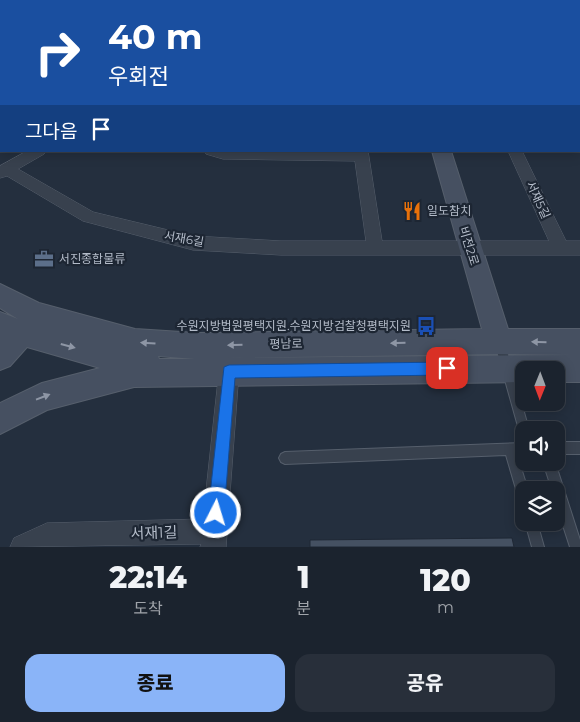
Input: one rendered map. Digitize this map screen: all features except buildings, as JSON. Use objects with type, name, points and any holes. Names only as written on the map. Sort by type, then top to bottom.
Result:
[{"type":"street","points":[[4,172],[37,152]]},
{"type":"street","points":[[215,152],[223,154],[361,153],[374,248]]},
{"type":"street","name":"비전2로","points":[[441,152],[469,249],[499,341]]},
{"type":"street","name":"서재5길","points":[[515,152],[561,248]]},
{"type":"street","name":"서재6길","points":[[4,172],[89,218],[194,243],[282,248],[469,249]]},
{"type":"street","points":[[469,249],[580,248]]},
{"type":"street","name":"평남로","points":[[0,295],[14,323],[135,342],[197,346],[499,341],[580,342]]},
{"type":"street","points":[[0,357],[14,323],[116,359],[179,371]]},
{"type":"street","points":[[0,419],[42,396],[134,373],[507,367],[580,368]]},
{"type":"street","name":"서재1길","points":[[23,547],[47,536],[62,541],[213,539],[229,371]]},
{"type":"lane","points":[[499,341],[522,421]]},
{"type":"lane","points":[[565,448],[580,448]]},
{"type":"lane","points":[[510,450],[519,481]]},
{"type":"lane","points":[[285,458],[515,450]]},
{"type":"lane","points":[[552,471],[576,547]]},
{"type":"lane","points":[[534,531],[538,547]]},
{"type":"place","name":"일도참치","points":[[412,211]]},
{"type":"place","name":"서진종합물류","points":[[44,259]]},
{"type":"place","name":"수원지방법원평택지원.수원지방검찰청평택지원","points":[[426,326]]},
{"type":"route","points":[[216,513],[229,371],[447,368]]}]
